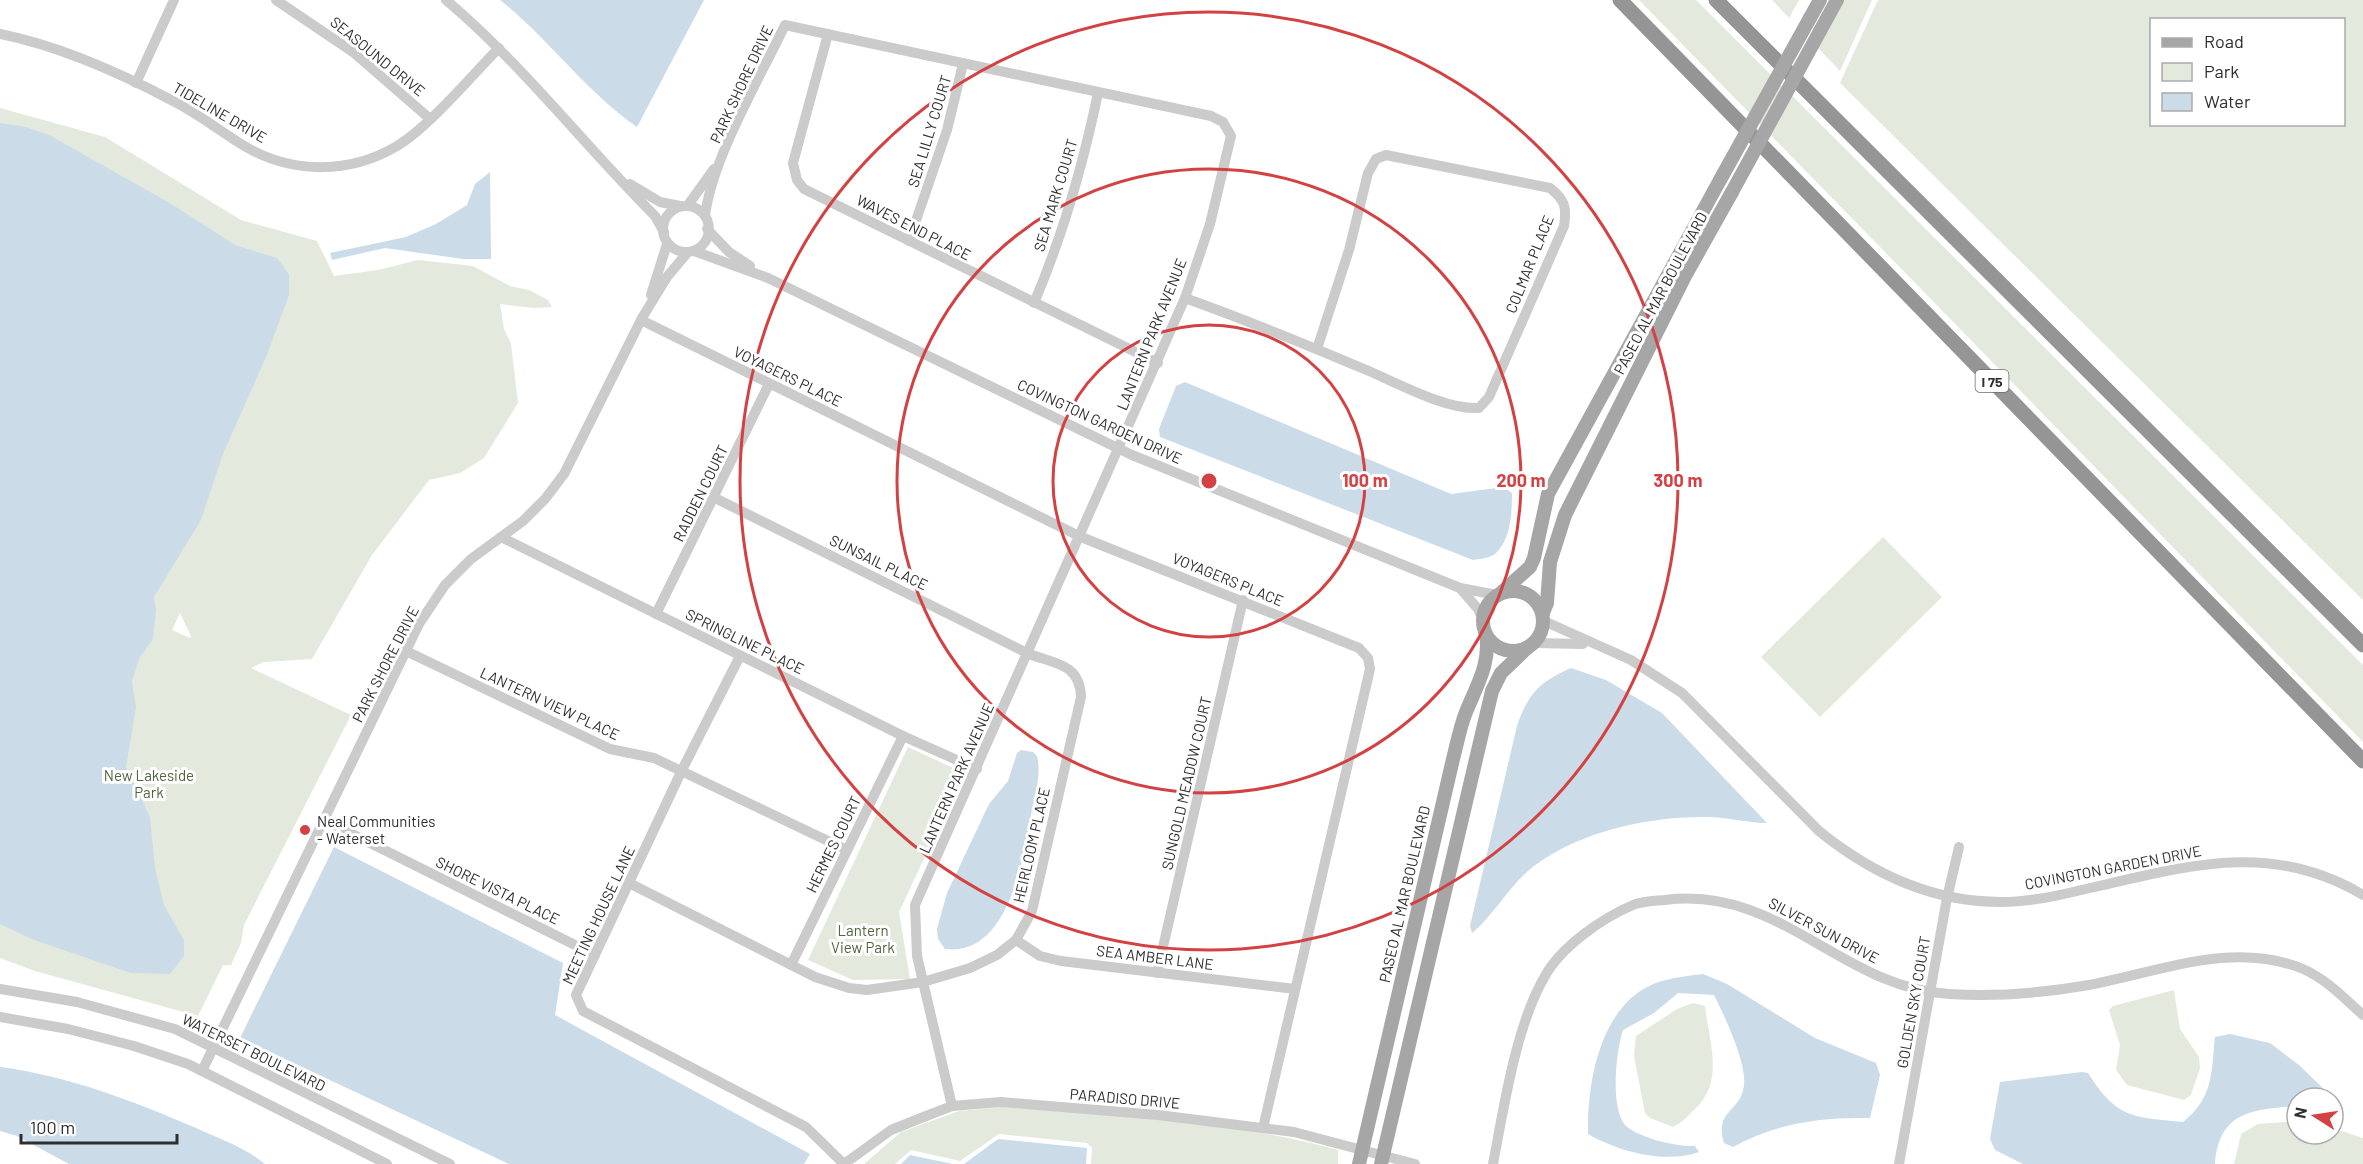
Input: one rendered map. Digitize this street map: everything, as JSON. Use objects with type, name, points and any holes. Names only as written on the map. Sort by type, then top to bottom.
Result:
[{"type":"highway","name":"I 75","points":[[1620,0],[2363,761]]},
{"type":"highway","points":[[1716,0],[2363,645]]},
{"type":"main road","name":"PASEO AL MAR BOULEVARD","points":[[1499,593],[1530,567],[1538,546],[1548,494],[1820,0]]},
{"type":"main road","name":"PASEO AL MAR BOULEVARD","points":[[1543,617],[1547,603],[1550,562],[1561,522],[1685,276],[1835,4]]},
{"type":"main road","points":[[1382,1160],[1492,691],[1501,673],[1531,645],[1539,637],[1543,617],[1538,603],[1527,593],[1512,590],[1499,593],[1486,606],[1483,620],[1486,635],[1504,650],[1514,651],[1531,645]]},
{"type":"main road","name":"PASEO AL MAR BOULEVARD","points":[[1360,1158],[1453,759],[1465,714],[1482,677],[1486,660],[1486,635]]},
{"type":"street","points":[[136,83],[174,0]]},
{"type":"street","name":"SEASOUND DRIVE","points":[[276,0],[353,52],[429,118]]},
{"type":"street","points":[[446,0],[499,48],[561,112],[614,174],[655,216],[664,232],[667,244]]},
{"type":"street","name":"LANTERN PARK AVENUE","points":[[785,25],[1211,116],[1223,122],[1231,136],[1210,225],[1185,298],[1029,654],[915,905],[917,956],[952,1107]]},
{"type":"street","name":"PARK SHORE DRIVE","points":[[705,216],[709,196],[723,156],[785,25]]},
{"type":"street","name":"TIDELINE DRIVE","points":[[0,34],[54,50],[136,83],[174,101],[264,156],[316,168],[351,165],[381,154],[411,136],[499,48]]},
{"type":"street","name":"WAVES END PLACE","points":[[828,34],[796,150],[793,172],[804,189],[1158,363]]},
{"type":"street","name":"SEA LILLY COURT","points":[[909,241],[947,130],[963,64]]},
{"type":"street","name":"SEA MARK COURT","points":[[1034,303],[1071,204],[1098,93]]},
{"type":"street","name":"COLMAR PLACE","points":[[1185,298],[1251,321],[1317,349],[1463,409],[1479,408],[1489,398],[1564,226],[1567,209],[1562,198],[1550,188],[1386,155],[1376,159],[1368,173],[1349,250],[1317,349]]},
{"type":"street","name":"PARK SHORE DRIVE","points":[[684,206],[723,156]]},
{"type":"street","points":[[614,174],[660,202],[699,209],[705,216],[707,229],[704,241],[690,252]]},
{"type":"street","points":[[664,232],[669,217],[684,206]]},
{"type":"street","name":"COVINGTON GARDEN DRIVE","points":[[707,229],[729,252],[768,278]]},
{"type":"street","name":"PARK SHORE DRIVE","points":[[647,309],[667,244]]},
{"type":"street","name":"COVINGTON GARDEN DRIVE","points":[[667,244],[676,252],[690,252],[768,278],[1120,449],[1460,588],[1499,593]]},
{"type":"street","name":"PARK SHORE DRIVE","points":[[202,1071],[419,624],[445,585],[471,559],[538,506],[564,474],[640,320],[667,277],[690,252]]},
{"type":"street","name":"VOYAGERS PLACE","points":[[640,320],[1081,537],[1244,600],[1359,648],[1368,658],[1370,669],[1263,1128]]},
{"type":"street","name":"RADDEN COURT","points":[[656,614],[715,498],[769,384]]},
{"type":"street","name":"SUNSAIL PLACE","points":[[715,498],[1029,654]]},
{"type":"street","name":"SPRINGLINE PLACE","points":[[501,537],[903,736],[977,769]]},
{"type":"street","name":"COVINGTON GARDEN DRIVE","points":[[1460,588],[1478,609],[1483,620]]},
{"type":"street","name":"SUNGOLD MEADOW COURT","points":[[1157,973],[1244,600]]},
{"type":"street","name":"COVINGTON GARDEN DRIVE","points":[[1543,617],[1592,644],[1632,660],[1682,693],[1819,831],[1841,848],[1900,882],[1947,898],[2001,902],[2038,899],[2197,864],[2227,861],[2275,864],[2295,868],[2327,878],[2363,895]]},
{"type":"street","name":"COVINGTON GARDEN DRIVE","points":[[1531,645],[1592,644]]},
{"type":"street","name":"LANTERN VIEW PLACE","points":[[406,651],[610,749],[654,758],[682,770],[846,850]]},
{"type":"street","name":"HEIRLOOM PLACE","points":[[629,883],[791,965],[849,988],[885,989],[923,982],[970,968],[997,955],[1016,940],[1032,911],[1081,697],[1078,675],[1029,654]]},
{"type":"street","name":"MEETING HOUSE LANE","points":[[740,656],[682,770],[576,995],[583,1011],[807,1127],[844,1164]]},
{"type":"street","name":"HERMES COURT","points":[[791,965],[903,736]]},
{"type":"street","name":"SHORE VISTA PLACE","points":[[324,820],[595,955]]},
{"type":"street","name":"GOLDEN SKY COURT","points":[[1899,1164],[1947,898],[1959,847]]},
{"type":"street","name":"SILVER SUN DRIVE","points":[[1493,1164],[1526,1018],[1545,974],[1578,938],[1634,904],[1690,897],[1734,903],[1772,917],[1871,972],[1931,992],[2033,994],[2212,958],[2263,958],[2303,969],[2330,985],[2363,1015]]},
{"type":"street","name":"SEA AMBER LANE","points":[[1016,940],[1040,956],[1061,961],[1295,989]]},
{"type":"street","name":"WATERSET BOULEVARD","points":[[0,989],[77,1002],[175,1029],[450,1164]]},
{"type":"street","points":[[0,1017],[68,1029],[134,1046],[202,1071],[381,1163]]},
{"type":"street","name":"PARADISO DRIVE","points":[[844,1164],[891,1130],[952,1107],[1001,1102],[1158,1115],[1294,1132],[1360,1158],[1415,1164]]},
{"type":"green space","points":[[1639,0],[1696,0],[2363,665],[2363,742]]},
{"type":"green space","points":[[1772,0],[1799,0],[1789,18]]},
{"type":"green space","points":[[1844,0],[1872,0],[1840,71],[1818,48]]},
{"type":"green space","points":[[1878,0],[2363,0],[2363,600],[1840,83]]},
{"type":"green space","name":"New Lakeside Park","points":[[0,108],[105,137],[241,220],[317,241],[334,276],[378,270],[418,260],[473,266],[510,286],[529,290],[548,300],[552,307],[533,308],[500,304],[504,329],[511,344],[518,403],[484,458],[460,473],[429,480],[372,555],[312,659],[264,662],[251,668],[351,715],[244,925],[241,943],[231,965],[223,965],[198,1016],[35,971],[0,958]],"holes":[[[180,613],[190,638],[172,630]]]},
{"type":"green space","points":[[1883,537],[1942,597],[1820,717],[1761,657]]},
{"type":"green space","name":"Lantern View Park","points":[[908,747],[964,773],[899,912],[910,979],[853,980],[808,960]]},
{"type":"green space","points":[[2174,990],[2180,1029],[2199,1057],[2200,1068],[2191,1095],[2184,1100],[2127,1085],[2116,1070],[2120,1045],[2109,1010],[2113,1006]]},
{"type":"green space","points":[[1693,1003],[1705,1006],[1712,1047],[1712,1074],[1710,1086],[1704,1098],[1685,1119],[1673,1127],[1650,1118],[1645,1113],[1634,1056],[1636,1036],[1677,1009]]},
{"type":"green space","points":[[1002,1107],[1172,1121],[1256,1132],[1338,1150],[1338,1164],[1091,1164],[1092,1148],[1087,1143],[999,1134],[960,1161],[911,1150],[895,1164],[864,1164],[901,1132],[959,1111]]},
{"type":"green space","points":[[2285,1122],[2285,1146],[2345,1146],[2345,1132],[2363,1138],[2363,1164],[2234,1164],[2241,1134],[2258,1124]]},
{"type":"water","points":[[500,0],[704,0],[637,127],[618,113],[535,31]]},
{"type":"water","name":"New Lakeside Park","points":[[0,123],[26,127],[51,136],[173,205],[235,245],[277,258],[289,274],[289,295],[267,355],[223,454],[201,520],[154,597],[156,610],[153,639],[140,657],[132,681],[136,707],[126,767],[150,817],[155,868],[164,905],[184,940],[184,956],[170,974],[131,973],[34,940],[0,924]]},
{"type":"water","points":[[490,172],[491,259],[463,259],[385,248],[332,260],[330,253],[406,237],[436,224],[467,205],[475,184]]},
{"type":"water","points":[[1185,382],[1451,494],[1504,487],[1512,493],[1511,517],[1505,540],[1494,555],[1473,560],[1160,437],[1159,429],[1176,386]]},
{"type":"water","points":[[1571,668],[1606,680],[1662,713],[1767,823],[1714,817],[1685,817],[1640,823],[1594,835],[1552,854],[1525,873],[1472,933],[1470,926],[1517,726],[1530,697],[1536,690],[1551,678]]},
{"type":"water","points":[[1021,750],[1033,752],[1037,756],[1038,778],[1023,856],[1009,902],[998,922],[984,938],[966,947],[945,949],[938,939],[937,929],[947,893],[989,804],[1008,781],[1017,753]]},
{"type":"water","points":[[334,847],[563,963],[555,1015],[810,1154],[804,1164],[509,1164],[240,1038]]},
{"type":"water","points":[[1703,974],[1727,984],[1815,1038],[1876,1063],[1880,1075],[1870,1118],[1816,1120],[1766,1132],[1733,1147],[1724,1143],[1722,1124],[1742,1094],[1744,1076],[1742,1064],[1729,1026],[1714,995],[1678,993],[1654,1013],[1623,1030],[1618,1051],[1617,1106],[1620,1117],[1631,1130],[1658,1141],[1695,1146],[1699,1152],[1671,1157],[1642,1154],[1614,1146],[1588,1134],[1590,1092],[1594,1070],[1600,1048],[1620,1010],[1635,995],[1653,984]]},
{"type":"water","points":[[2230,1034],[2270,1043],[2299,1065],[2321,1086],[2285,1086],[2285,1107],[2253,1112],[2231,1123],[2223,1133],[2215,1164],[2023,1164],[1995,1150],[1990,1139],[2000,1082],[2088,1073],[2108,1099],[2128,1113],[2151,1119],[2183,1122],[2193,1113],[2206,1094],[2215,1037]]},
{"type":"water","points":[[0,1067],[76,1083],[124,1099],[232,1144],[265,1164],[69,1164],[17,1136],[0,1131]]},
{"type":"water","points":[[998,1139],[1087,1148],[1086,1164],[964,1164]]},
{"type":"water","points":[[910,1155],[953,1164],[901,1164]]},
{"type":"place","name":"Neal Communities - Waterset","points":[[305,830]]}]
